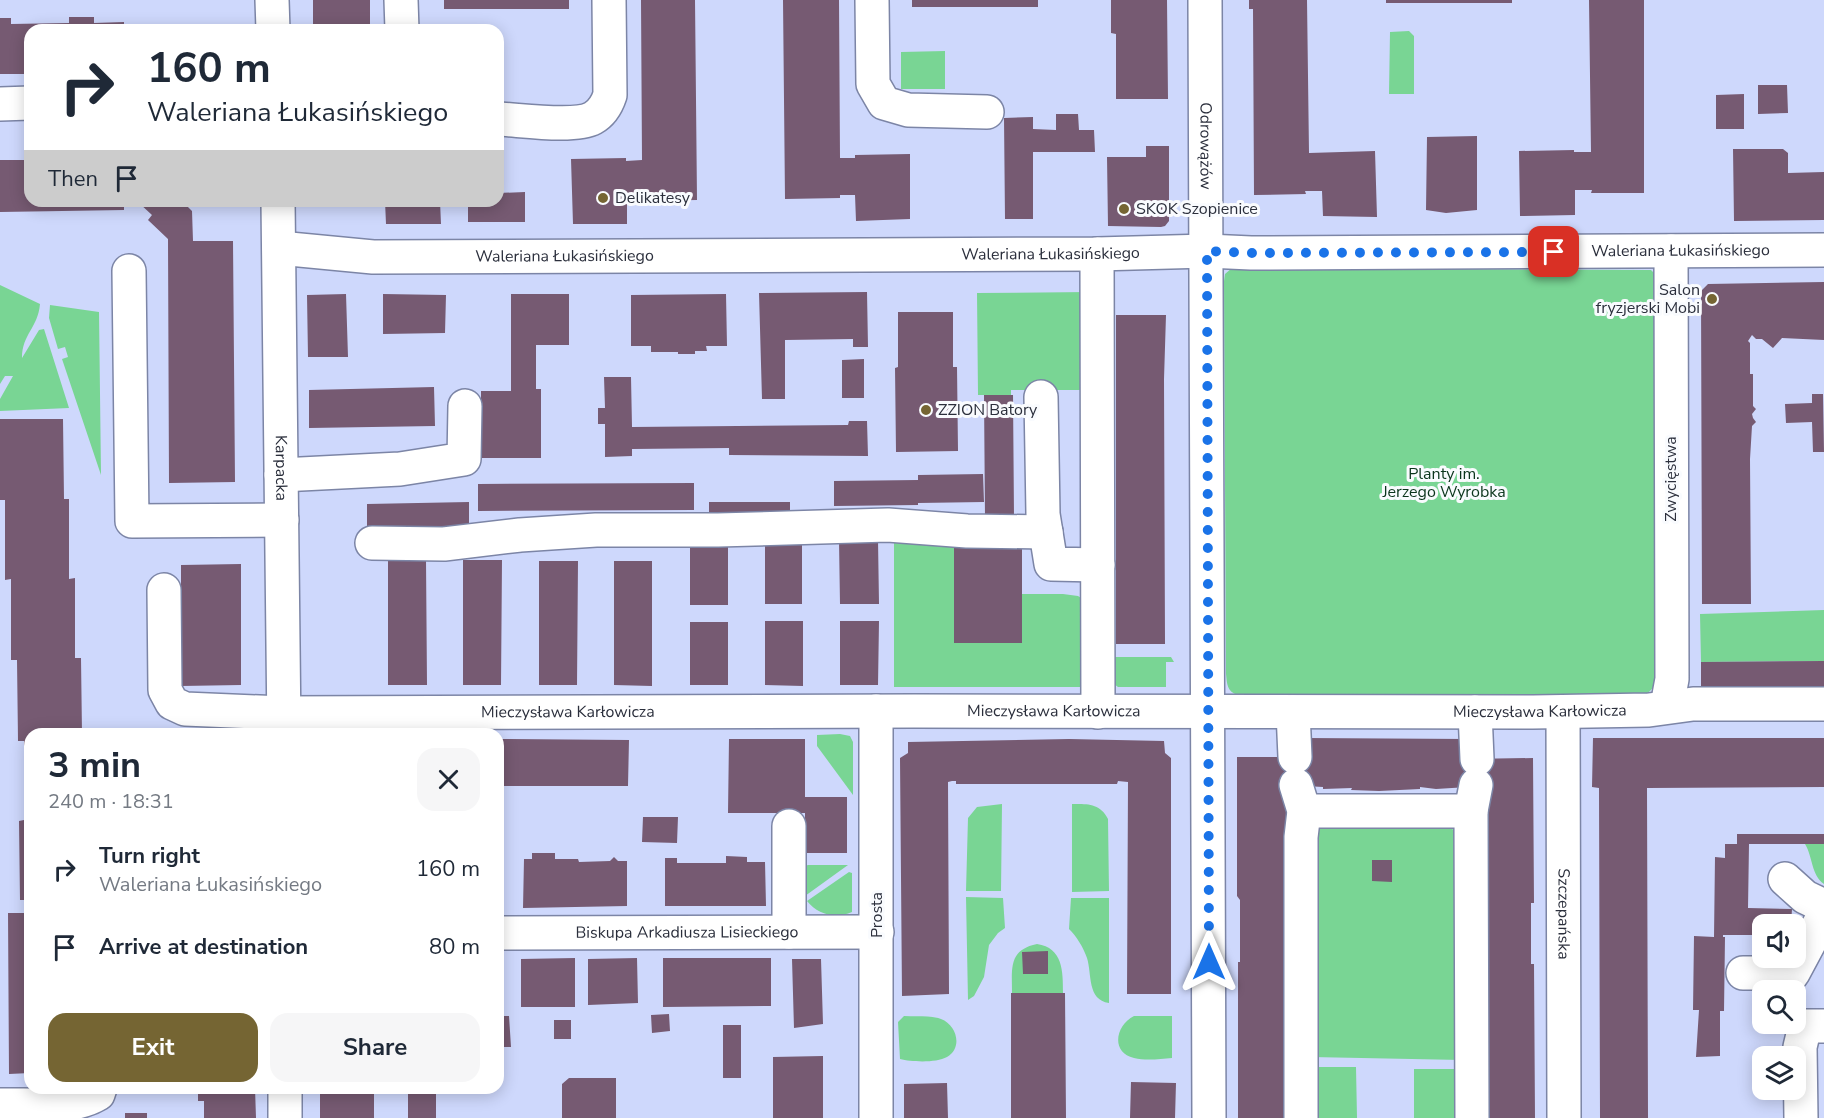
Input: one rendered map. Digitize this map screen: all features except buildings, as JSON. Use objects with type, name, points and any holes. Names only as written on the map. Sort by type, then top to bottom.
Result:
[{"type":"street","points":[[272,0],[273,24]]},
{"type":"street","points":[[401,0],[402,24]]},
{"type":"street","points":[[504,119],[580,123],[595,117],[605,107],[610,95],[609,0]]},
{"type":"street","points":[[872,0],[873,84],[884,103],[908,110],[987,112]]},
{"type":"street","name":"Odrowążów","points":[[1205,0],[1209,1118]]},
{"type":"street","points":[[0,104],[24,103]]},
{"type":"street","name":"Karpacka","points":[[278,207],[284,723]]},
{"type":"street","name":"Waleriana Łukasińskiego","points":[[279,248],[373,257],[1097,254],[1207,251],[1251,253],[1824,250]]},
{"type":"street","name":"Zwycięstwa","points":[[1667,706],[1672,679],[1671,251]]},
{"type":"street","points":[[1097,254],[1098,712]]},
{"type":"street","points":[[129,271],[132,521],[282,520]]},
{"type":"street","points":[[1041,397],[1043,514],[1051,564],[1098,565]]},
{"type":"street","points":[[281,474],[400,469],[464,459],[465,406]]},
{"type":"street","points":[[372,543],[444,544],[520,535],[596,530],[718,530],[888,525],[967,531],[1046,532]]},
{"type":"street","name":"Mieczysława Karłowicza","points":[[164,590],[165,690],[172,703],[185,709],[284,723],[876,711],[1563,712],[1649,710],[1693,704],[1824,704]]},
{"type":"street","name":"Prosta","points":[[876,711],[876,1118]]},
{"type":"street","points":[[1293,712],[1301,837],[1302,1118]]},
{"type":"street","points":[[1472,1118],[1475,712]]},
{"type":"street","name":"Szczepańska","points":[[1563,712],[1564,1118]]},
{"type":"street","points":[[1298,785],[1475,785]]},
{"type":"street","points":[[789,826],[789,932]]},
{"type":"street","points":[[1785,879],[1805,897],[1824,906]]},
{"type":"street","points":[[1806,988],[1824,915]]},
{"type":"street","name":"Biskupa Arkadiusza Lisieckiego","points":[[504,933],[877,932]]},
{"type":"street","points":[[1743,974],[1755,980]]},
{"type":"street","points":[[1801,1034],[1801,1118]]},
{"type":"street","points":[[0,1105],[73,1103],[87,1101],[98,1094]]},
{"type":"street","points":[[285,1094],[285,1118]]},
{"type":"green space","points":[[1409,31],[1414,36],[1414,94],[1389,94],[1390,32]]},
{"type":"green space","points":[[945,51],[945,89],[901,89],[901,52]]},
{"type":"green space","name":"Planty im. Jerzego Wyrobka","points":[[1232,268],[1651,270],[1655,274],[1657,674],[1651,690],[1634,696],[1237,695],[1229,689],[1226,674],[1224,281],[1225,274]]},
{"type":"green space","points":[[0,285],[40,304],[39,312],[25,343],[22,358],[39,330],[44,329],[69,408],[0,411],[0,399],[13,376],[5,376],[0,384]]},
{"type":"green space","points":[[1090,292],[1090,390],[1011,390],[1011,395],[978,395],[977,293]]},
{"type":"green space","points":[[50,305],[99,312],[101,475],[62,359],[68,357],[65,347],[58,349],[49,318]]},
{"type":"green space","points":[[894,543],[954,546],[954,643],[1022,594],[1063,594],[1078,596],[1086,601],[1087,687],[894,687]]},
{"type":"green space","points":[[1824,610],[1824,661],[1701,662],[1700,614]]},
{"type":"green space","points":[[1112,657],[1171,657],[1174,662],[1166,662],[1166,687],[1118,687],[1114,684]]},
{"type":"green space","points":[[817,735],[850,736],[853,742],[853,795],[817,746]]},
{"type":"green space","points":[[1002,804],[1001,891],[966,891],[968,818],[977,807]]},
{"type":"green space","points":[[1072,804],[1097,807],[1108,819],[1109,891],[1072,892]]},
{"type":"green space","points":[[1329,820],[1444,822],[1457,833],[1462,1060],[1311,1057],[1314,828]]},
{"type":"green space","points":[[1805,844],[1824,844],[1824,884],[1814,871]]},
{"type":"green space","points":[[848,865],[805,896],[805,866]]},
{"type":"green space","points":[[849,872],[852,873],[852,912],[840,915],[828,914],[816,910],[807,901]]},
{"type":"green space","points":[[966,897],[1003,898],[1005,928],[989,945],[984,977],[974,996],[968,1000]]},
{"type":"green space","points":[[1071,898],[1109,898],[1109,1003],[1102,1001],[1094,992],[1082,946],[1069,929]]},
{"type":"green space","points":[[1037,944],[1046,946],[1057,955],[1062,969],[1063,993],[1012,993],[1012,969],[1016,956],[1028,947]]},
{"type":"green space","points":[[904,1016],[932,1017],[947,1022],[956,1037],[952,1053],[942,1059],[930,1061],[900,1059],[898,1022]]},
{"type":"green space","points":[[1134,1016],[1172,1016],[1172,1058],[1139,1059],[1126,1055],[1121,1050],[1118,1038],[1120,1032],[1128,1020]]},
{"type":"green space","points":[[1315,1067],[1356,1067],[1357,1118],[1310,1118]]},
{"type":"green space","points":[[1414,1069],[1462,1069],[1462,1118],[1414,1118]]},
{"type":"place","name":"Delikatesy","points":[[603,198]]},
{"type":"place","name":"SKOK Szopienice","points":[[1124,209]]},
{"type":"place","name":"Salon fryzjerski Mobi","points":[[1712,299]]},
{"type":"place","name":"ZZION Batory","points":[[926,410]]},
{"type":"route","points":[[1209,962],[1207,251],[1251,253],[1554,252]]}]
